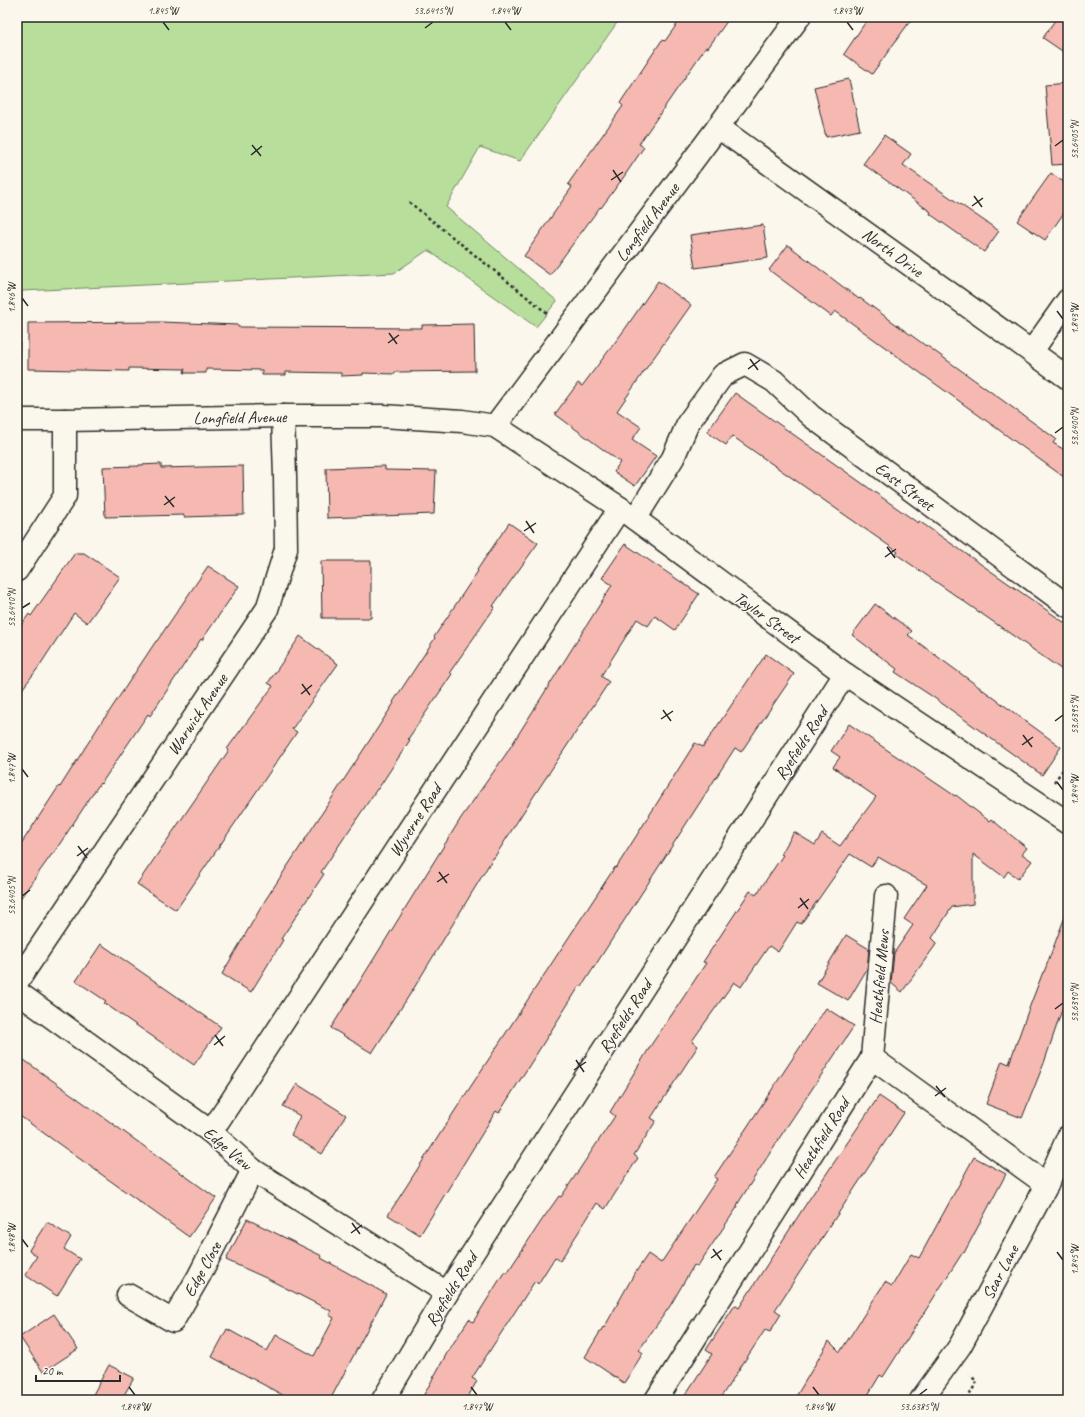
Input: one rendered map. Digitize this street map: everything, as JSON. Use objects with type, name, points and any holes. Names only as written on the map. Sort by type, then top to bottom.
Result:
[{"type":"street","name":"Longfield Avenue","points":[[495,426],[799,17]]},
{"type":"street","name":"North Drive","points":[[718,127],[1068,378]]},
{"type":"street","points":[[1032,351],[1068,300]]},
{"type":"street","name":"Wyverne Road","points":[[211,1132],[627,513],[673,458],[688,423],[723,375],[745,364]]},
{"type":"street","name":"East Street","points":[[745,364],[774,381],[811,416],[1068,606]]},
{"type":"street","name":"Warwick Avenue","points":[[17,982],[267,609],[286,549],[286,476],[283,416]]},
{"type":"street","name":"Longfield Avenue","points":[[17,420],[382,416],[462,422]]},
{"type":"street","points":[[17,570],[65,496],[65,420]]},
{"type":"street","name":"Taylor Street","points":[[462,422],[495,426],[627,513],[845,674],[1068,824]]},
{"type":"street","name":"Ryefields Road","points":[[383,1400],[447,1293],[845,674]]},
{"type":"street","name":"Heathfield Mews","points":[[872,1058],[886,896]]},
{"type":"street","name":"Edge View","points":[[17,992],[211,1132],[253,1170],[447,1293]]},
{"type":"street","points":[[872,1058],[1048,1185]]},
{"type":"street","name":"Heathfield Road","points":[[656,1400],[872,1058]]},
{"type":"street","name":"Scar Lane","points":[[921,1400],[960,1346],[1048,1185],[1068,1137]]},
{"type":"street","name":"Edge Close","points":[[128,1295],[173,1321],[199,1276],[253,1170]]},
{"type":"path","points":[[409,202],[567,329]]},
{"type":"path","points":[[964,1372],[977,1381],[967,1400]]},
{"type":"green space","points":[[17,17],[621,17],[520,161],[480,147],[446,207],[557,301],[536,327],[428,250],[394,273],[22,291],[17,392]]},
{"type":"building","points":[[682,17],[730,17],[708,48],[706,47],[639,144],[644,147],[623,178],[550,275],[524,256],[572,187],[568,184],[623,106],[620,103],[662,40],[665,41]]},
{"type":"building","points":[[869,17],[913,17],[872,74],[844,54]]},
{"type":"building","points":[[1057,17],[1068,17],[1068,55],[1043,38]]},
{"type":"building","points":[[849,79],[860,130],[826,137],[814,87]]},
{"type":"building","points":[[1068,83],[1068,164],[1052,165],[1045,85]]},
{"type":"building","points":[[884,135],[911,154],[903,165],[999,231],[984,252],[863,164]]},
{"type":"building","points":[[1051,173],[1068,185],[1068,207],[1045,240],[1017,221]]},
{"type":"building","points":[[763,225],[768,258],[695,268],[690,235]]},
{"type":"building","points":[[788,245],[859,299],[860,298],[1056,439],[1053,443],[1068,452],[1068,480],[835,311],[831,316],[769,270]]},
{"type":"building","points":[[658,281],[691,305],[617,411],[641,427],[632,440],[656,456],[635,486],[614,472],[620,462],[555,414],[578,383],[582,386],[625,329]]},
{"type":"building","points":[[161,322],[238,325],[238,327],[422,328],[422,325],[474,324],[475,371],[395,372],[395,374],[363,373],[363,375],[341,376],[341,373],[286,372],[286,375],[262,375],[262,370],[206,369],[206,373],[184,373],[185,369],[129,368],[129,371],[28,369],[28,323]]},
{"type":"building","points":[[735,393],[918,523],[919,521],[1068,625],[1068,674],[896,554],[898,552],[732,436],[726,445],[707,432]]},
{"type":"building","points":[[161,464],[161,468],[243,466],[244,515],[105,517],[103,467]]},
{"type":"building","points":[[385,466],[385,470],[436,471],[434,514],[327,518],[326,468]]},
{"type":"building","points":[[509,523],[538,543],[493,606],[495,607],[450,672],[452,674],[408,739],[410,740],[321,872],[324,874],[281,939],[283,940],[251,992],[222,974],[266,899],[394,703],[393,702],[435,638],[434,637],[478,571],[477,570]]},
{"type":"building","points":[[625,544],[699,594],[675,630],[655,616],[648,626],[637,619],[601,676],[609,682],[493,858],[414,988],[372,1053],[331,1028],[461,818],[506,754],[612,585],[602,578]]},
{"type":"building","points":[[75,553],[84,553],[120,577],[87,623],[74,613],[38,668],[17,696],[17,631],[29,614],[31,616]]},
{"type":"building","points":[[321,561],[371,561],[371,618],[322,618]]},
{"type":"building","points":[[208,566],[239,586],[202,640],[201,639],[150,716],[148,714],[53,854],[17,903],[17,850],[59,786],[60,787],[104,718]]},
{"type":"building","points":[[875,604],[912,631],[908,635],[1061,747],[1042,775],[933,697],[895,672],[897,669],[852,635]]},
{"type":"building","points":[[300,636],[338,664],[292,729],[297,732],[176,910],[137,884],[229,750],[227,749],[273,686],[268,683]]},
{"type":"building","points":[[766,654],[794,674],[741,752],[735,748],[582,986],[580,985],[499,1113],[496,1111],[420,1235],[388,1215],[615,867],[616,868],[695,743],[703,747]]},
{"type":"building","points":[[849,724],[955,796],[956,795],[989,821],[991,819],[1027,848],[1022,854],[1032,861],[1018,879],[1008,871],[1004,877],[973,854],[973,904],[952,907],[932,938],[937,943],[902,992],[891,983],[894,953],[913,925],[904,919],[927,885],[878,857],[871,867],[850,854],[801,924],[797,922],[778,952],[769,946],[741,987],[734,982],[692,1041],[698,1046],[651,1118],[656,1121],[634,1155],[638,1158],[605,1209],[597,1203],[560,1261],[555,1257],[538,1284],[535,1281],[472,1378],[477,1381],[466,1400],[421,1400],[447,1353],[469,1319],[473,1322],[505,1271],[507,1273],[559,1196],[561,1197],[615,1116],[610,1112],[653,1042],[706,963],[703,962],[750,891],[756,895],[783,855],[781,854],[794,832],[815,845],[822,834],[840,846],[876,797],[833,767],[840,757],[831,751]]},
{"type":"building","points":[[1066,914],[1068,915],[1068,992],[1044,1063],[1022,1118],[986,1104],[1002,1061],[1009,1064]]},
{"type":"building","points":[[846,935],[869,949],[867,969],[848,1001],[817,983]]},
{"type":"building","points":[[101,944],[221,1027],[194,1065],[104,1003],[106,1001],[76,981]]},
{"type":"building","points":[[826,1008],[854,1026],[780,1137],[737,1205],[738,1206],[697,1267],[694,1265],[670,1306],[639,1350],[643,1353],[624,1383],[585,1357],[603,1327],[604,1328],[633,1276],[648,1254],[661,1263],[717,1179],[714,1177]]},
{"type":"building","points":[[17,1055],[216,1198],[189,1237],[17,1114]]},
{"type":"building","points":[[297,1084],[346,1115],[322,1154],[291,1135],[300,1116],[283,1106]]},
{"type":"building","points":[[879,1096],[904,1113],[775,1310],[781,1314],[770,1332],[765,1330],[719,1400],[682,1400],[712,1354],[706,1350],[735,1305],[739,1308],[808,1201]]},
{"type":"building","points":[[974,1157],[1006,1174],[964,1253],[963,1252],[883,1377],[880,1375],[865,1400],[794,1400],[829,1341],[840,1352],[885,1282],[892,1286],[911,1254],[919,1258]]},
{"type":"building","points":[[247,1219],[322,1256],[321,1258],[386,1294],[330,1400],[292,1400],[212,1357],[227,1329],[267,1351],[276,1335],[314,1356],[334,1318],[329,1315],[331,1311],[266,1278],[226,1260]]},
{"type":"building","points":[[47,1222],[71,1237],[64,1249],[80,1259],[57,1296],[25,1275],[37,1256],[29,1250]]},
{"type":"building","points":[[54,1314],[78,1349],[43,1372],[20,1337]]},
{"type":"building","points":[[109,1365],[134,1378],[121,1400],[90,1400]]}]
